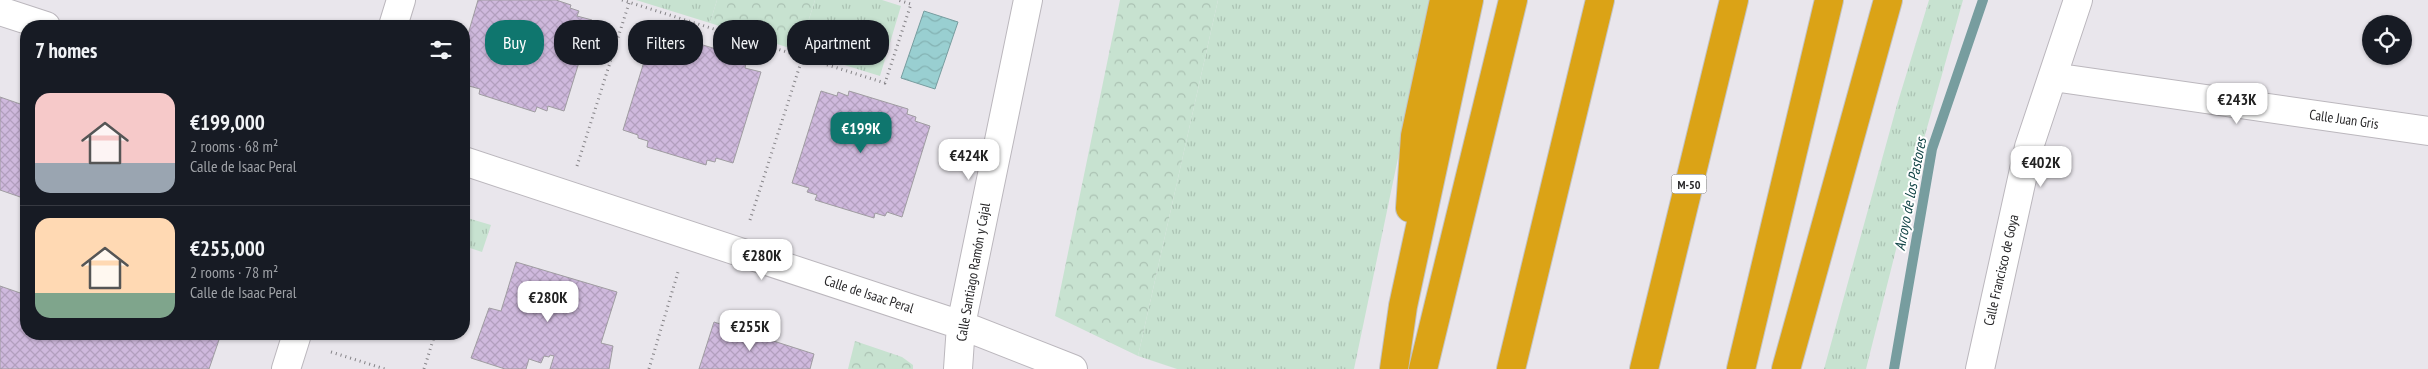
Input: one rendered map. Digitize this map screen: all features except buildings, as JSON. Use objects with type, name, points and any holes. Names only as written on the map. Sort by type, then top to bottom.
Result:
[{"type":"highway","points":[[1403,306],[1415,136],[1444,0]]},
{"type":"highway","points":[[1394,369],[1403,306],[1469,0]]},
{"type":"highway","points":[[1423,369],[1513,0]]},
{"type":"highway","points":[[1511,369],[1600,0]]},
{"type":"highway","name":"M-50","points":[[1644,369],[1734,0]]},
{"type":"highway","points":[[1741,369],[1829,0]]},
{"type":"highway","points":[[1786,369],[1888,0]]},
{"type":"street","points":[[394,20],[401,0]]},
{"type":"street","name":"Calle Santiago Ramón y Cajal","points":[[958,369],[961,325],[1028,0]]},
{"type":"street","name":"Calle Francisco de Goya","points":[[1980,369],[2029,147],[2078,0]]},
{"type":"street","points":[[0,12],[26,20]]},
{"type":"street","name":"Calle Juan Gris","points":[[2053,77],[2428,131]]},
{"type":"street","name":"Calle de Isaac Peral","points":[[470,163],[961,325],[1073,369]]},
{"type":"street","points":[[286,369],[295,340]]},
{"type":"path","points":[[622,0],[787,51]]},
{"type":"path","points":[[830,65],[885,83],[911,4],[898,0]]},
{"type":"path","points":[[577,166],[629,1]]},
{"type":"path","points":[[750,220],[800,65]]},
{"type":"path","points":[[649,369],[678,272]]},
{"type":"path","points":[[424,369],[433,340]]},
{"type":"path","points":[[331,352],[370,367],[385,369]]},
{"type":"green space","points":[[636,0],[717,0],[710,23]]},
{"type":"green space","points":[[717,0],[815,0],[809,20],[787,20],[787,47],[777,44],[777,20],[713,20],[713,24],[710,23]]},
{"type":"green space","points":[[815,0],[882,0],[901,6],[889,46],[889,20],[809,20]]},
{"type":"green space","points":[[1120,0],[1218,0],[1138,356],[1055,316]]},
{"type":"green space","points":[[1218,0],[1431,0],[1354,369],[1177,369],[1138,356]]},
{"type":"green space","points":[[1929,0],[1963,0],[1923,142],[1866,369],[1824,369],[1897,105]]},
{"type":"green space","points":[[844,65],[883,65],[880,76]]},
{"type":"green space","points":[[470,219],[491,225],[482,252],[470,248]]},
{"type":"green space","points":[[855,341],[902,357],[913,365],[913,369],[848,369]]},
{"type":"water","points":[[924,11],[958,22],[935,89],[901,78]]},
{"type":"waterway","name":"Arroyo de los Pastores","points":[[1894,369],[1932,149],[1983,0]]}]
